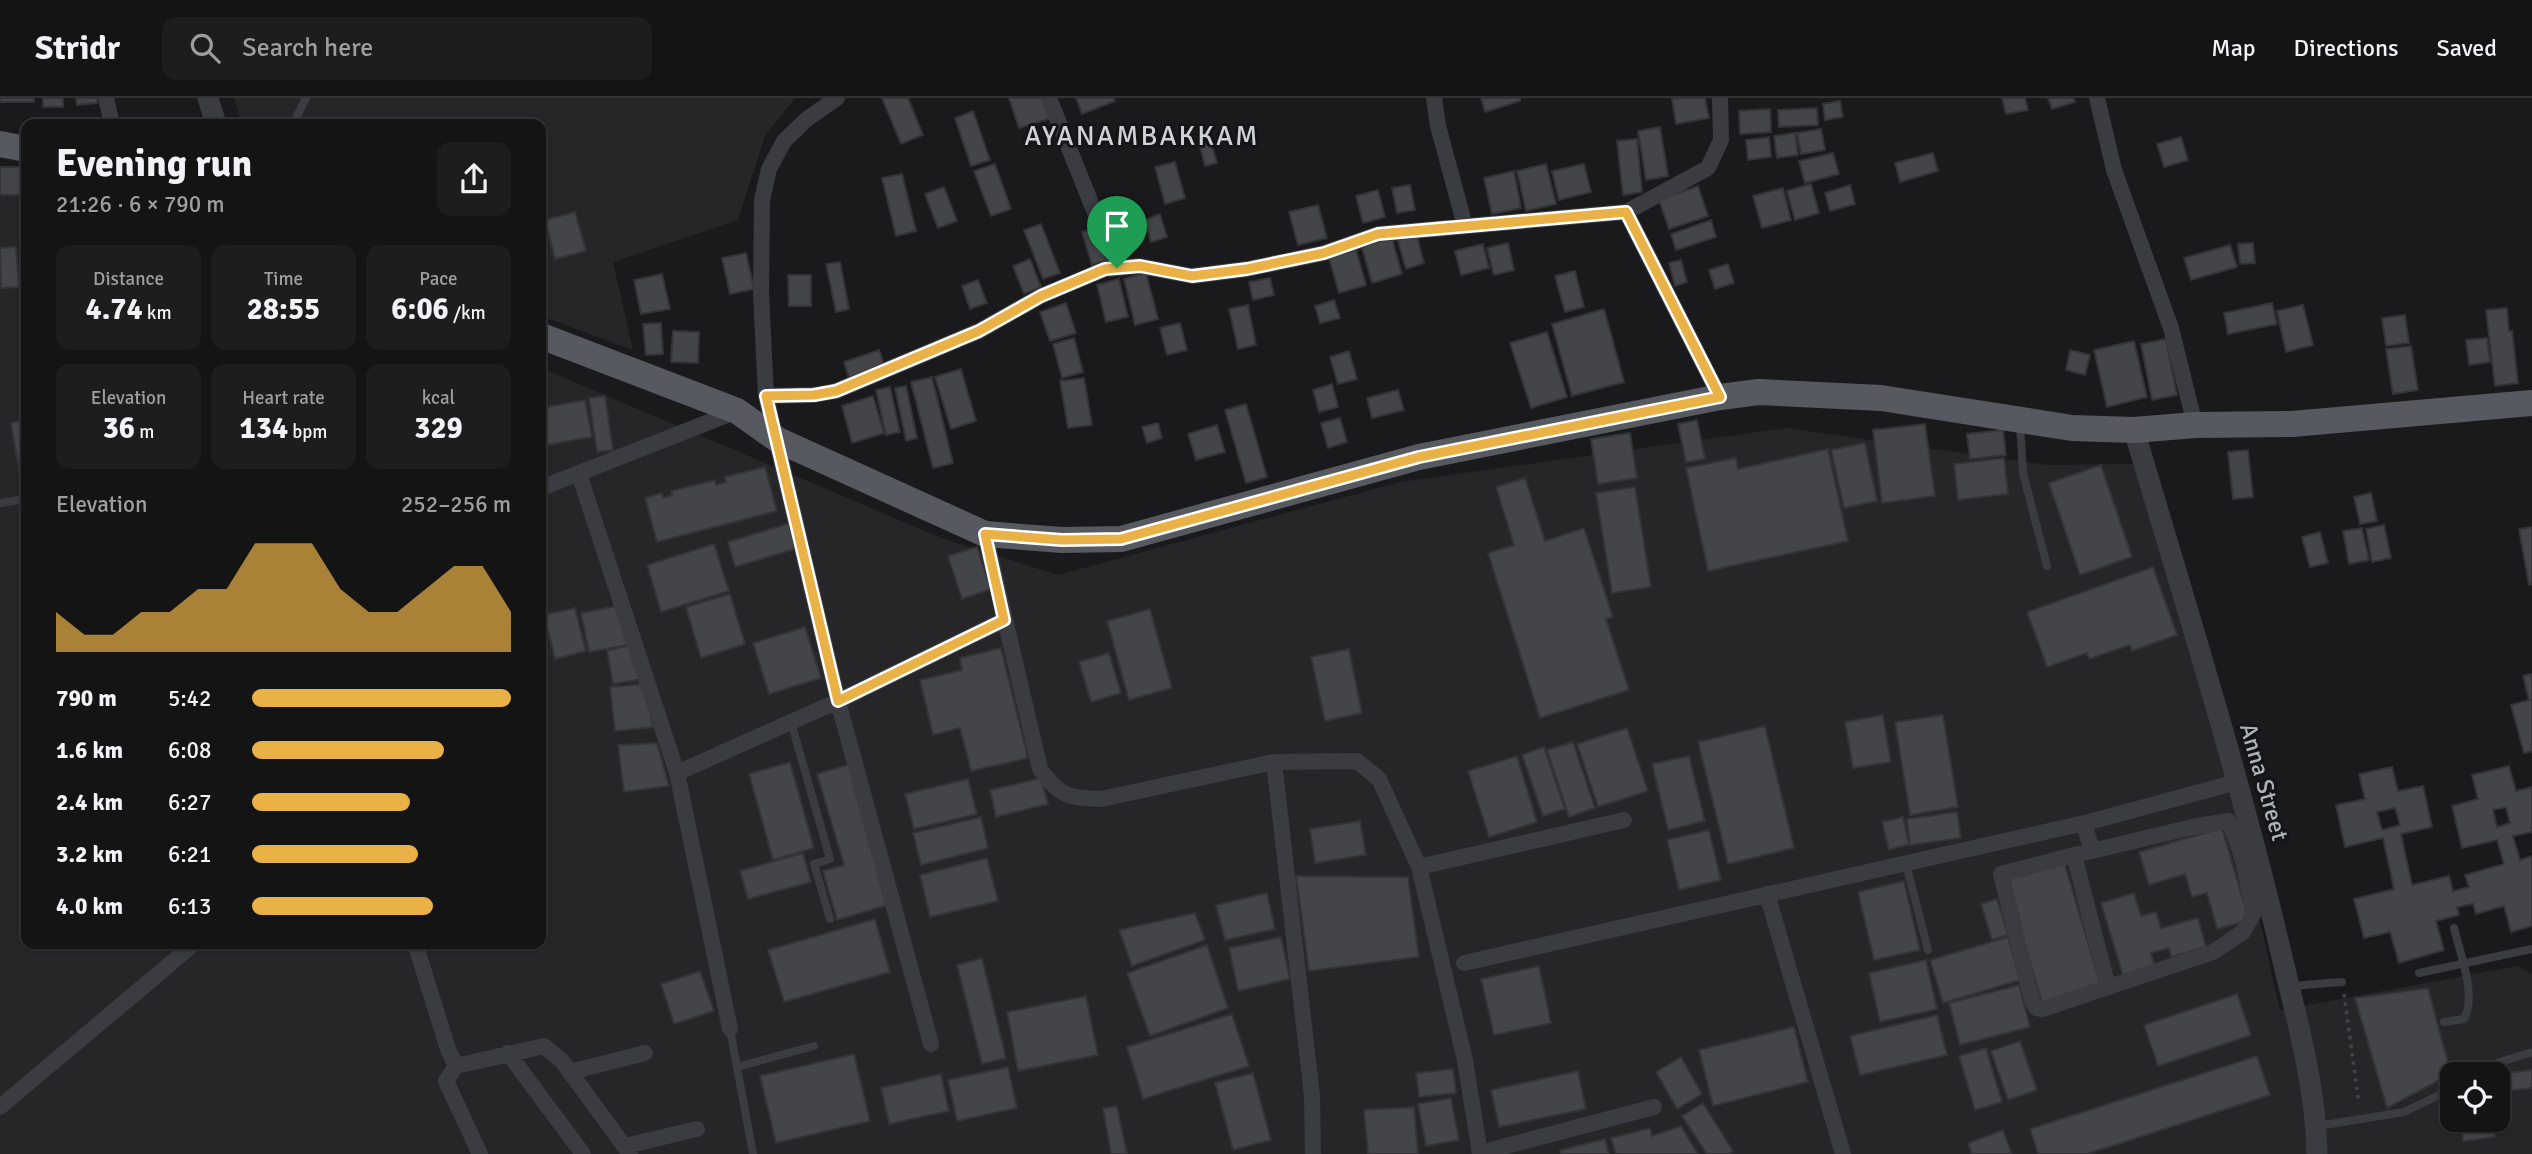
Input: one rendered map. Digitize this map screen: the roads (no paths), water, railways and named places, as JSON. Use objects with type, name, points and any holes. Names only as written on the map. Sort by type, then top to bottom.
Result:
[{"type":"main road","points":[[0,144],[21,148]]},
{"type":"main road","points":[[546,338],[737,411],[778,440],[985,534],[1062,540],[1121,539],[1419,457],[1720,397],[1759,392],[1881,398],[2072,428],[2134,430],[2195,425],[2292,424],[2532,403]]},
{"type":"street","points":[[106,98],[111,119]]},
{"type":"street","points":[[208,98],[214,119]]},
{"type":"street","points":[[837,98],[807,119],[784,141],[769,169],[762,200],[761,294],[766,396],[838,701],[931,1044]]},
{"type":"street","points":[[1049,98],[1117,268]]},
{"type":"street","points":[[1434,98],[1438,126],[1465,226]]},
{"type":"street","points":[[766,396],[814,395],[836,391],[979,331],[1041,296],[1105,269],[1140,266],[1192,276],[1247,269],[1324,253],[1378,234],[1626,212],[1708,168],[1721,140],[1720,98]]},
{"type":"street","points":[[2097,98],[2114,170],[2171,328],[2195,425]]},
{"type":"street","points":[[1626,212],[1720,397]]},
{"type":"street","points":[[546,486],[737,411]]},
{"type":"street","name":"Anna Street","points":[[2134,430],[2238,782],[2301,1040],[2316,1127],[2317,1154]]},
{"type":"street","points":[[579,474],[677,773],[730,1029]]},
{"type":"street","points":[[985,534],[1040,769],[1052,785],[1072,799],[1101,799],[1274,762],[1357,761],[1379,779],[1419,867],[1465,1060],[1480,1153],[1654,1107]]},
{"type":"street","points":[[677,773],[838,701],[1004,620]]},
{"type":"street","points":[[1274,762],[1312,1096],[1313,1154]]},
{"type":"street","points":[[1464,963],[2084,823],[2238,782]]},
{"type":"street","points":[[1419,867],[1625,820]]},
{"type":"street","points":[[2228,821],[2235,834],[2249,886],[2253,915],[2243,932],[2213,952],[2043,1009],[2036,1008],[2001,874],[2092,851],[2228,821]]},
{"type":"street","points":[[2084,823],[2092,851]]},
{"type":"street","points":[[2074,855],[2108,987]]},
{"type":"street","points":[[1767,894],[1843,1154]]},
{"type":"street","points":[[0,1107],[188,949]]},
{"type":"street","points":[[417,949],[448,1049],[456,1066]]},
{"type":"street","points":[[480,1154],[446,1082],[456,1066],[544,1046],[562,1061],[627,1150],[697,1129]]},
{"type":"street","points":[[570,1072],[645,1053]]},
{"type":"street","points":[[509,1054],[583,1154]]},
{"type":"lane","points":[[297,119],[306,98]]},
{"type":"lane","points":[[2020,420],[2023,473],[2047,566]]},
{"type":"lane","points":[[0,503],[21,500]]},
{"type":"lane","points":[[791,722],[830,859],[814,864],[830,919]]},
{"type":"lane","points":[[1906,864],[1928,950]]},
{"type":"lane","points":[[2444,1022],[2464,1019],[2469,1010],[2470,995],[2454,928]]},
{"type":"lane","points":[[2419,973],[2532,949]]},
{"type":"lane","points":[[2289,986],[2342,982]]},
{"type":"lane","points":[[730,1029],[753,1154]]},
{"type":"lane","points":[[737,1068],[814,1046]]},
{"type":"lane","points":[[2500,1062],[2532,1052]]},
{"type":"lane","points":[[2316,1127],[2404,1112],[2440,1095]]},
{"type":"district","name":"AYANAMBAKKAM","points":[[1142,135]]}]
